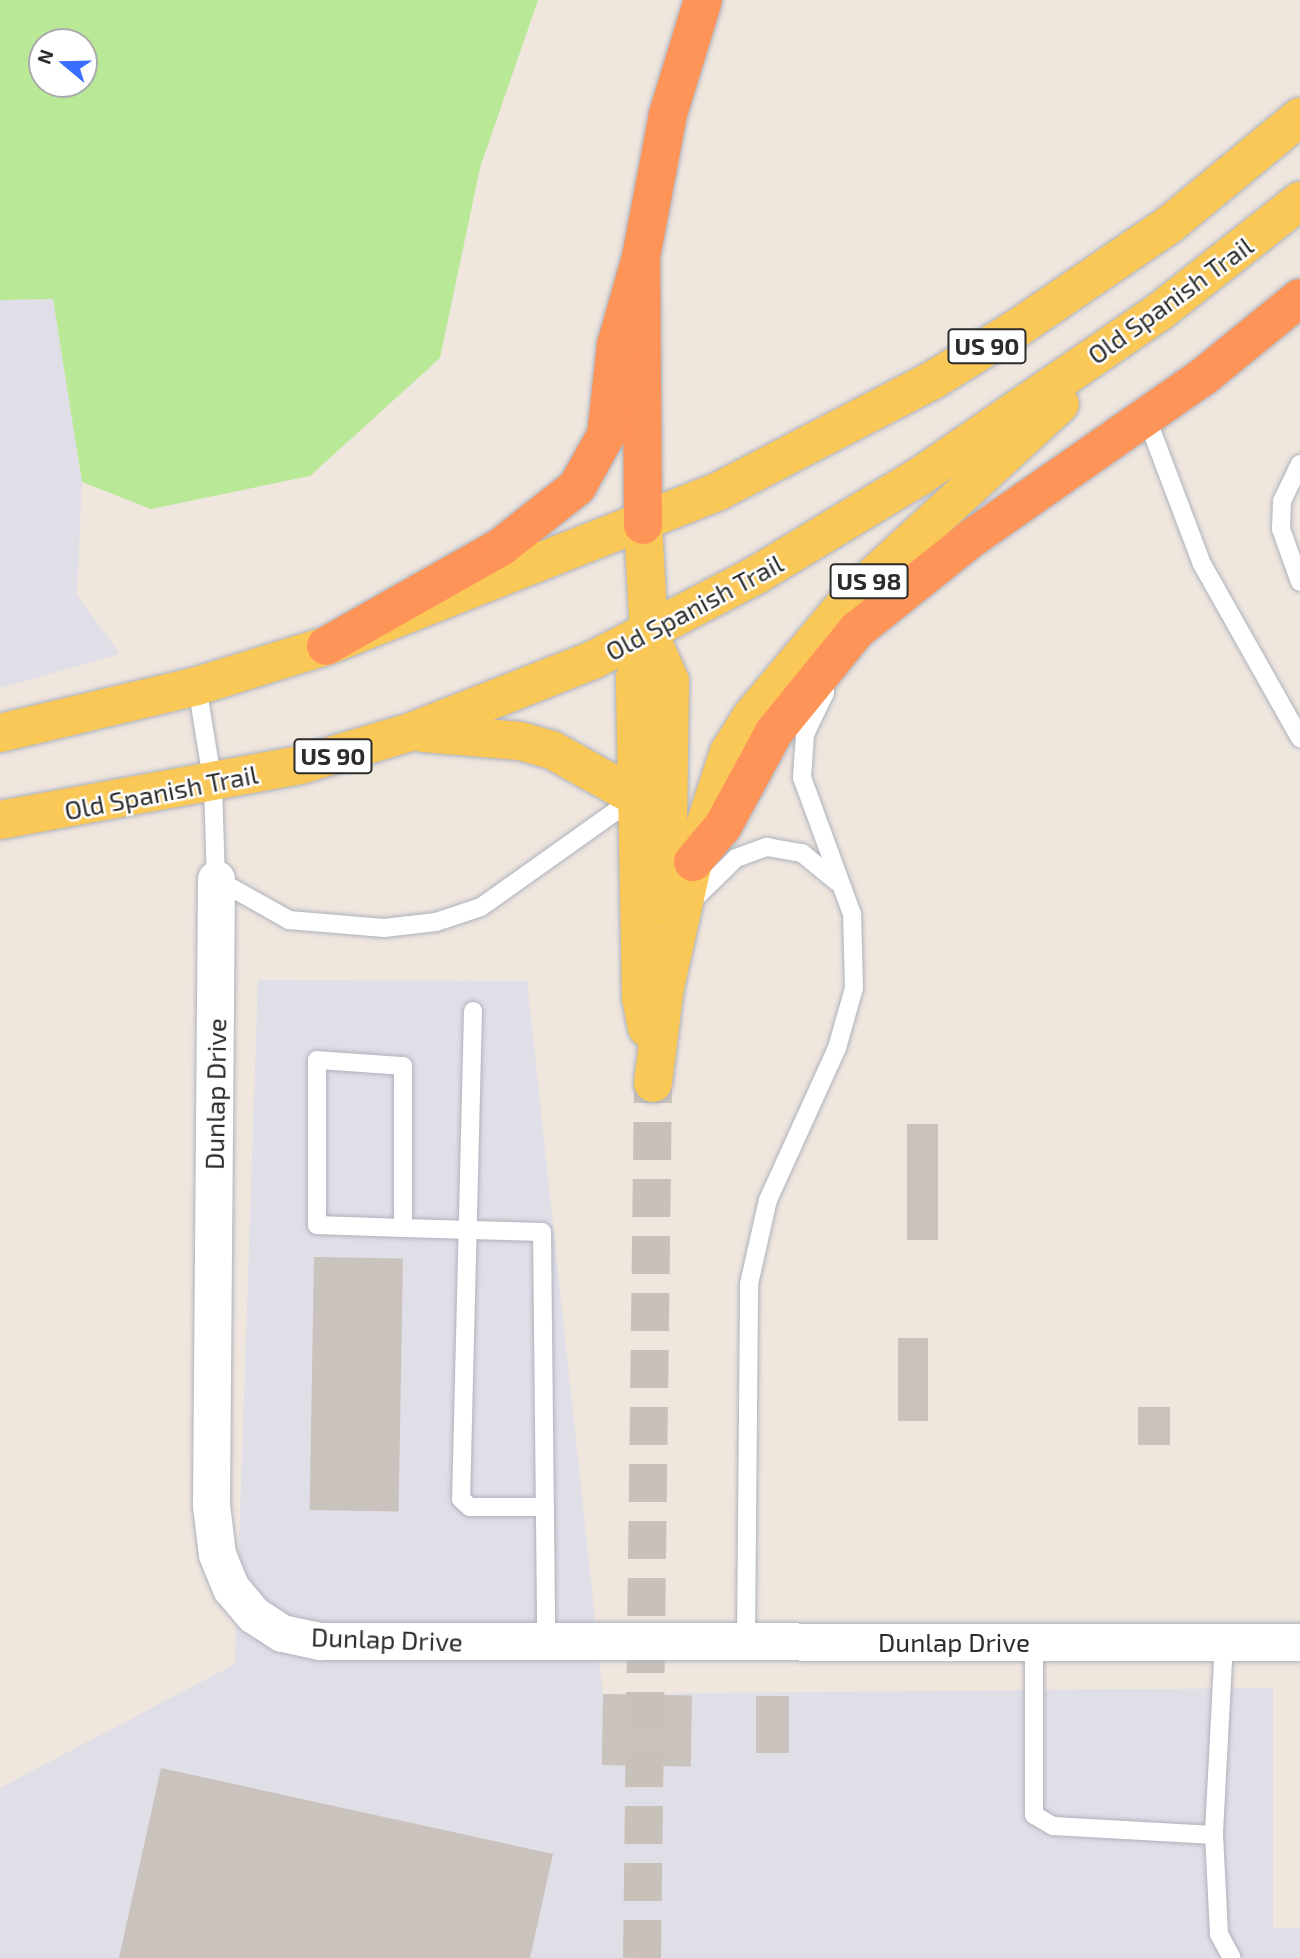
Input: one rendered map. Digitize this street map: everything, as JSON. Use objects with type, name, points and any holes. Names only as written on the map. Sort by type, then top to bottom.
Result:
[{"type":"highway","points":[[326,646],[500,547],[571,494],[606,435],[616,345],[640,257],[668,114],[703,0]]},
{"type":"highway","points":[[640,257],[643,525]]},
{"type":"highway","points":[[693,862],[723,826],[774,732],[857,630],[972,538],[1146,416],[1300,298]]},
{"type":"main road","name":"US 90","points":[[0,733],[197,686],[326,646],[643,525],[933,380],[1016,329],[1169,225],[1300,117]]},
{"type":"main road","name":"Old Spanish Trail","points":[[0,820],[212,785],[411,732],[649,634],[919,477],[1158,313],[1300,201]]},
{"type":"main road","name":"US 98","points":[[665,987],[693,862],[729,752],[806,647],[855,594],[1158,313]]},
{"type":"main road","points":[[643,525],[649,634],[635,678],[636,797],[641,998],[653,1070],[665,987],[670,681],[649,634]]},
{"type":"main road","points":[[411,732],[520,741],[552,750],[636,797]]},
{"type":"street","name":"Dunlap Drive","points":[[216,879],[211,1505],[217,1554],[231,1588],[254,1615],[282,1633],[321,1642],[1300,1643]]},
{"type":"lane","points":[[1146,416],[1207,574],[1300,738]]},
{"type":"lane","points":[[1300,464],[1282,501],[1281,529],[1300,582]]},
{"type":"lane","points":[[746,1641],[749,1284],[768,1200],[834,1055],[852,999],[855,945],[844,890],[807,805],[801,753],[809,724],[857,630]]},
{"type":"lane","name":"Dunlap Drive","points":[[197,686],[212,785],[216,879]]},
{"type":"lane","points":[[216,879],[289,920],[332,927],[436,922],[481,907],[530,878],[636,797]]},
{"type":"lane","points":[[682,918],[730,863],[767,847],[810,858],[844,890]]},
{"type":"lane","points":[[473,1011],[461,1499],[470,1507],[545,1507]]},
{"type":"lane","points":[[404,1228],[403,1066],[317,1060],[317,1225],[404,1228],[466,1230],[542,1232],[546,1642]]},
{"type":"lane","points":[[1034,1642],[1034,1815],[1053,1826],[1214,1835]]},
{"type":"lane","points":[[1224,1642],[1214,1835],[1219,1934],[1232,1958]]},
{"type":"shaded area","points":[[53,299],[82,482],[77,595],[120,654],[0,688],[0,300]]},
{"type":"shaded area","points":[[258,980],[527,981],[603,1694],[1273,1688],[1273,1928],[1300,1928],[1300,1958],[0,1958],[0,1788],[235,1664]]},
{"type":"green space","points":[[0,0],[538,0],[480,168],[440,358],[310,476],[151,509],[82,482],[53,299],[0,300]]},
{"type":"building","points":[[907,1124],[938,1124],[938,1240],[907,1240]]},
{"type":"building","points":[[314,1257],[403,1259],[399,1512],[310,1510]]},
{"type":"building","points":[[898,1338],[928,1338],[928,1421],[898,1421]]},
{"type":"building","points":[[1138,1407],[1170,1407],[1170,1445],[1138,1445]]},
{"type":"building","points":[[603,1694],[692,1696],[691,1767],[602,1765]]},
{"type":"building","points":[[756,1696],[789,1696],[789,1753],[756,1753]]},
{"type":"building","points":[[161,1768],[553,1854],[530,1958],[119,1958]]},
{"type":"tunnel","points":[[642,1958],[653,1083]]}]
